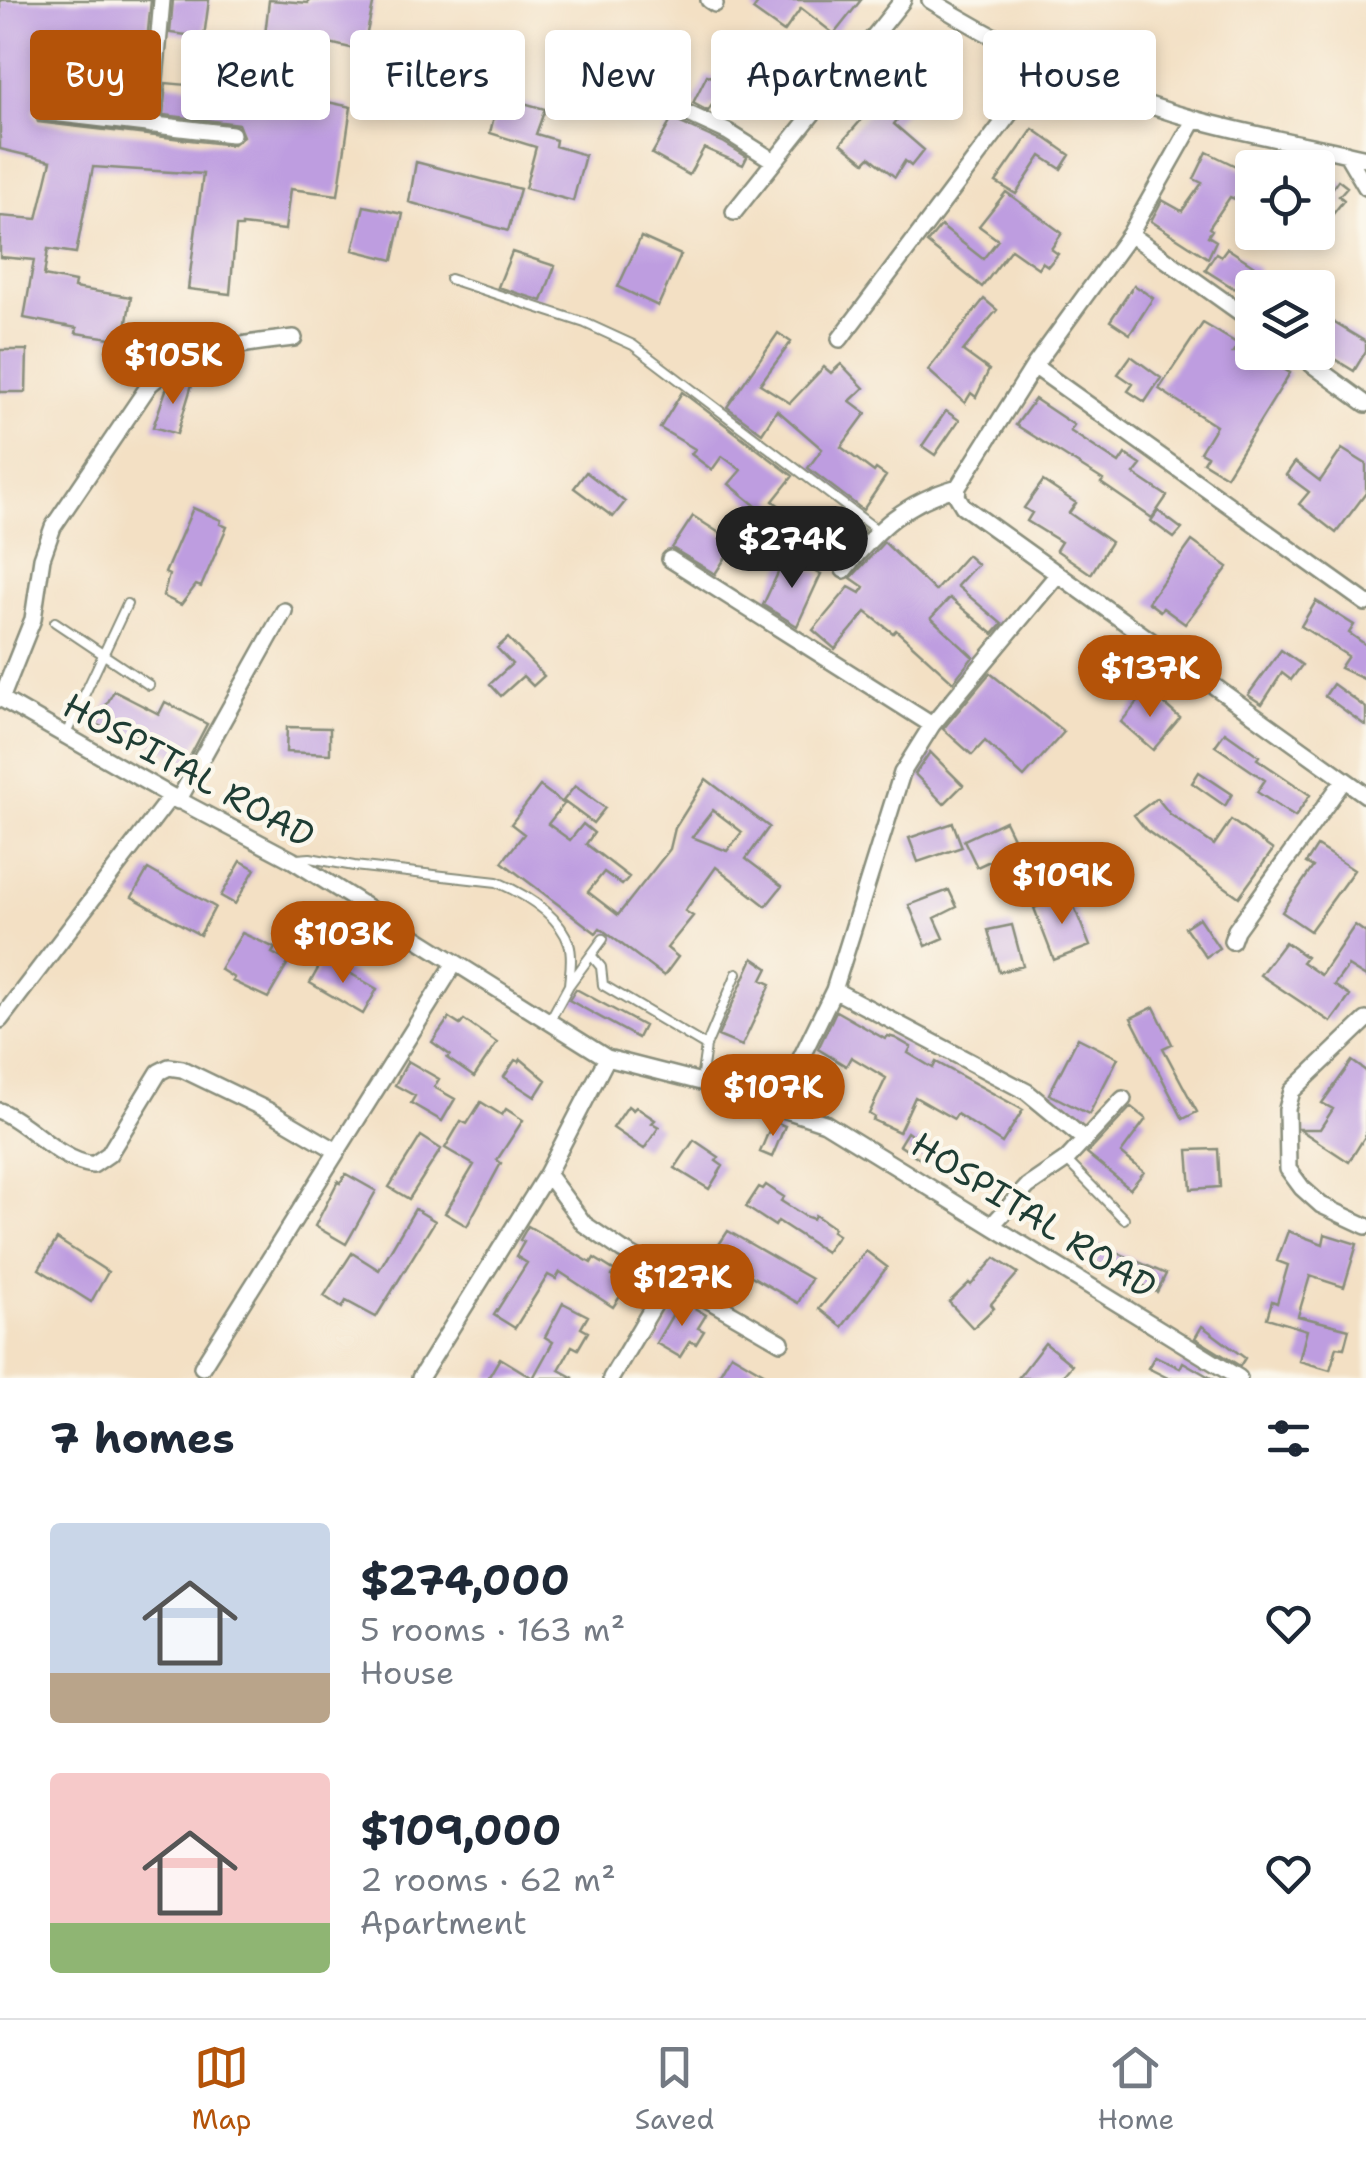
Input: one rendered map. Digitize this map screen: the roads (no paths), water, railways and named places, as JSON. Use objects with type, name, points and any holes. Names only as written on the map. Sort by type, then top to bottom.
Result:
[{"type":"street","points":[[151,125],[162,0]]},
{"type":"street","points":[[734,212],[902,0]]},
{"type":"street","points":[[930,0],[983,32]]},
{"type":"street","points":[[1156,107],[1366,158]]},
{"type":"street","points":[[691,115],[728,132],[774,161]]},
{"type":"street","points":[[1195,119],[1130,234],[1034,366],[958,487],[957,496],[963,506],[1366,795]]},
{"type":"street","points":[[110,120],[232,134]]},
{"type":"street","points":[[840,339],[1005,120]]},
{"type":"street","points":[[1346,154],[1366,187]]},
{"type":"street","points":[[1130,234],[1235,310]]},
{"type":"street","points":[[0,699],[33,619],[46,541],[150,384],[166,370],[215,348],[294,338]]},
{"type":"street","points":[[1034,366],[1366,603]]},
{"type":"street","points":[[1320,370],[1366,404]]},
{"type":"street","points":[[844,570],[876,530],[911,506],[958,487]]},
{"type":"street","points":[[670,559],[932,725]]},
{"type":"street","points":[[778,1105],[834,990],[902,774],[932,725],[1058,574]]},
{"type":"street","points":[[0,1020],[174,798],[284,610]]},
{"type":"street","name":"HOSPITAL ROAD","points":[[0,699],[292,860],[606,1058],[778,1105],[825,1124],[1239,1378]]},
{"type":"street","points":[[1232,940],[1344,780]]},
{"type":"street","points":[[202,1366],[455,963]]},
{"type":"street","points":[[834,990],[1027,1092],[1084,1139]]},
{"type":"street","points":[[1366,1020],[1292,1090],[1287,1109],[1288,1169],[1320,1205],[1366,1226]]},
{"type":"street","points":[[440,1378],[422,1373],[547,1174],[606,1058]]},
{"type":"street","points":[[0,1111],[38,1133],[63,1155],[94,1165],[109,1154],[159,1072],[169,1067],[182,1069],[268,1111],[336,1151]]},
{"type":"street","points":[[992,1225],[1028,1186],[1066,1160],[1122,1099]]},
{"type":"street","points":[[547,1174],[584,1224],[781,1342]]},
{"type":"street","points":[[611,1378],[670,1278]]},
{"type":"lane","points":[[450,279],[585,323],[633,345],[876,530]]},
{"type":"lane","points":[[66,736],[127,604]]},
{"type":"lane","points":[[55,622],[149,685]]},
{"type":"lane","points":[[292,860],[310,858],[497,882],[519,891],[548,913],[563,932],[571,947],[569,984]]},
{"type":"lane","points":[[548,1024],[569,984],[604,939]]},
{"type":"lane","points":[[591,955],[601,967],[603,985],[706,1046]]},
{"type":"lane","points":[[701,1082],[706,1046],[737,973]]},
{"type":"lane","points":[[1066,1160],[1124,1219]]}]
